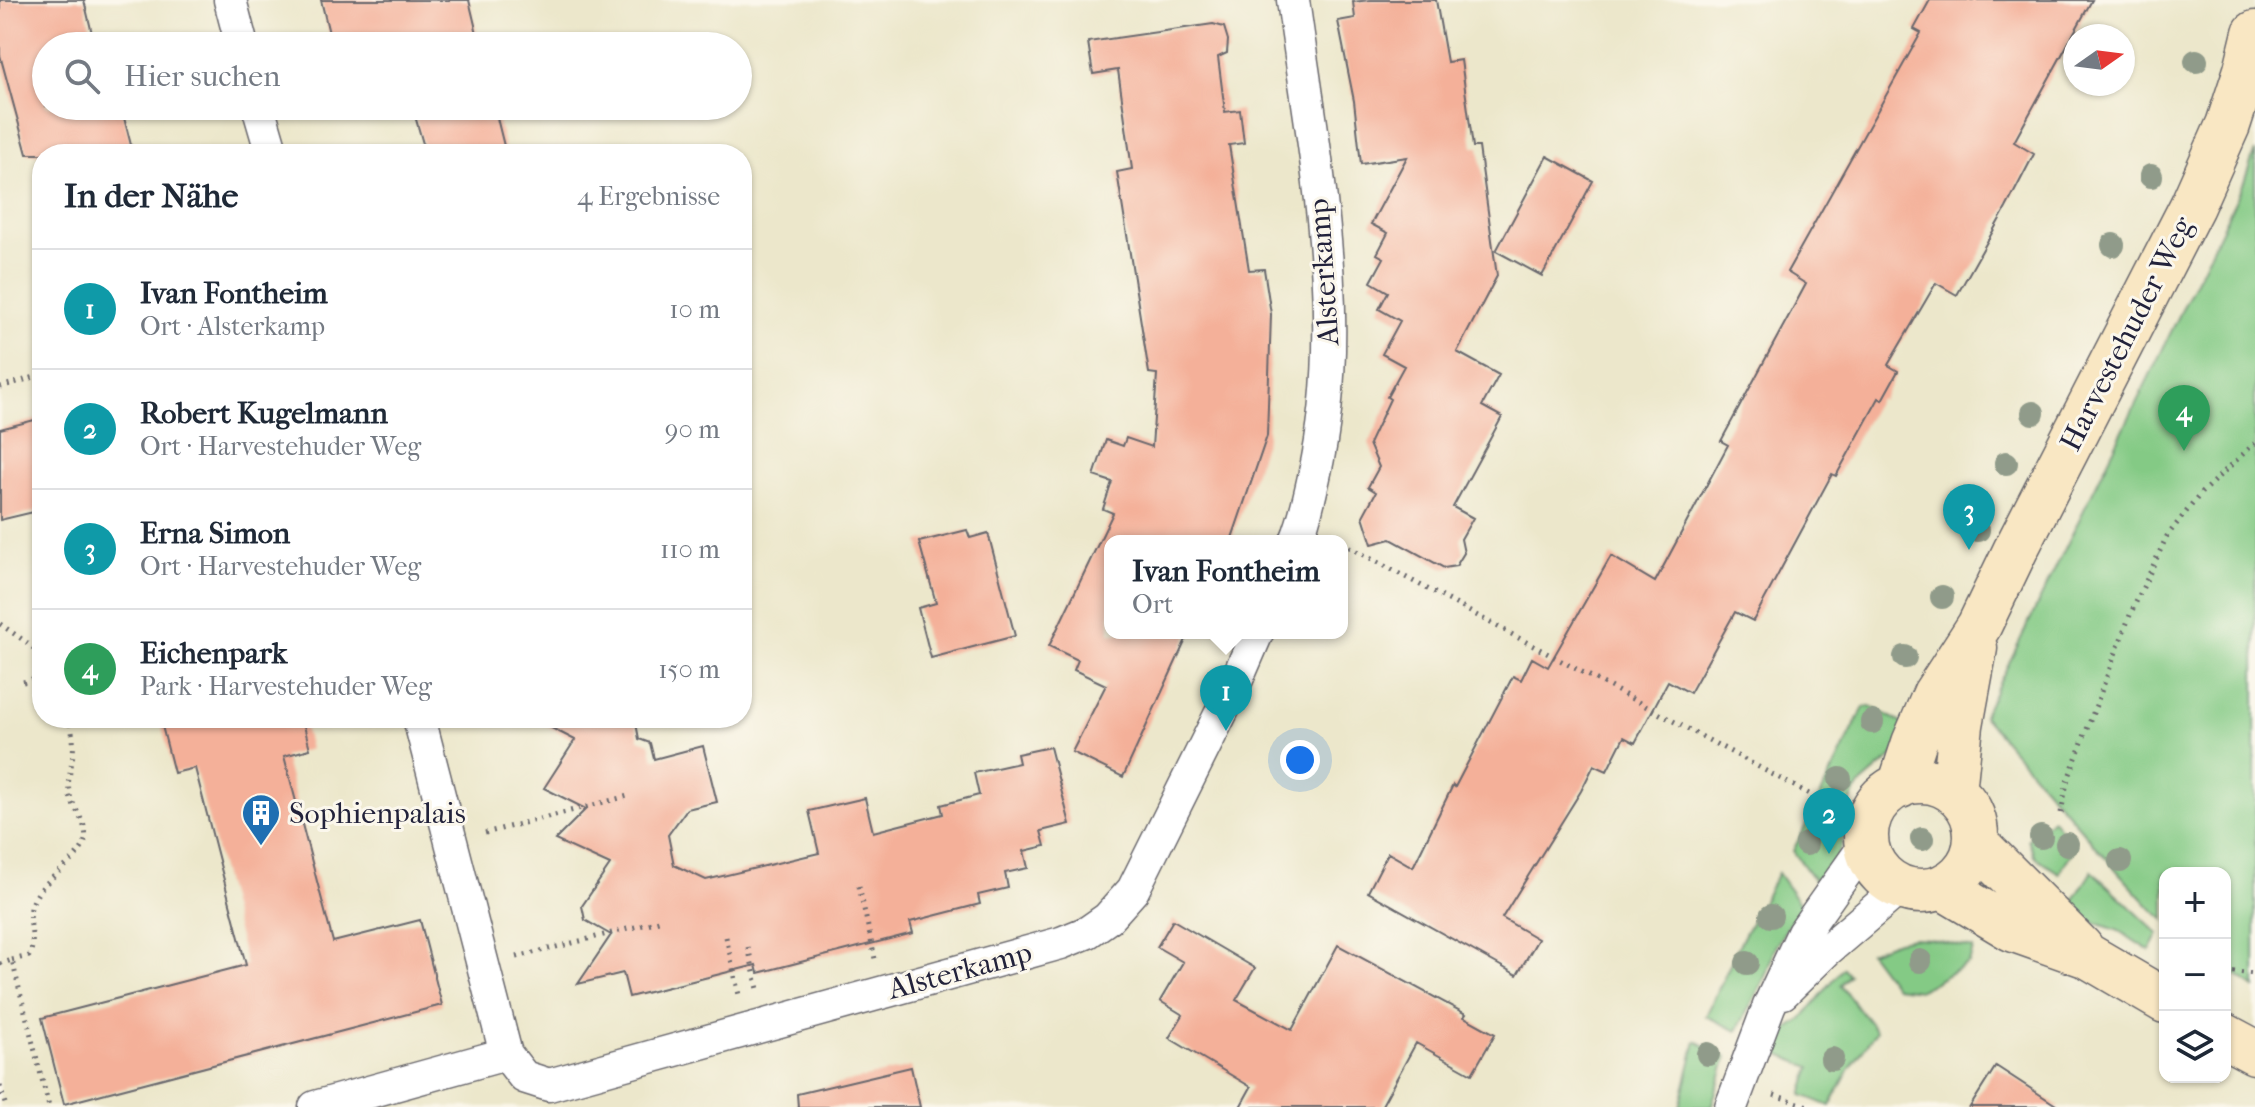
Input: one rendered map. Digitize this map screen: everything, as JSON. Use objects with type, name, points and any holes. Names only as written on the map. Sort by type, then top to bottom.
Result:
[{"type":"street","points":[[230,0],[238,32]]},
{"type":"street","name":"Alsterkamp","points":[[1293,0],[1326,255],[1330,356],[1322,442],[1299,535]]},
{"type":"street","name":"Harvestehuder Weg","points":[[1731,1107],[1769,1006],[1803,933],[1866,844],[1866,830],[1877,803],[1900,786],[1935,694],[1979,626],[2192,206],[2228,125],[2255,33]]},
{"type":"street","points":[[262,120],[269,144]]},
{"type":"street","name":"Harvestehuder Weg","points":[[1954,792],[1961,725],[1979,626]]},
{"type":"street","name":"Alsterkamp","points":[[506,1054],[524,1077],[549,1085],[1061,943],[1088,932],[1108,918],[1133,890],[1231,693],[1254,639]]},
{"type":"street","points":[[315,1107],[506,1054],[422,728]]},
{"type":"street","points":[[1900,786],[1927,782],[1954,792],[1972,815],[1976,843],[2088,956]]},
{"type":"street","name":"Harvestehuder Weg","points":[[1769,1006],[1826,951],[1921,887],[1955,880],[1972,857],[1976,843]]},
{"type":"street","points":[[1866,844],[1870,858],[1888,881],[1921,887],[2012,929],[2088,956],[2159,997]]},
{"type":"street","points":[[2231,1039],[2255,1052]]},
{"type":"path","points":[[0,387],[32,378]]},
{"type":"path","points":[[2061,813],[2067,782],[2130,615],[2167,536],[2202,492],[2255,443]]},
{"type":"path","points":[[1348,546],[1809,794]]},
{"type":"path","points":[[0,624],[32,647]]},
{"type":"path","points":[[23,682],[32,680]]},
{"type":"path","points":[[0,964],[29,956],[33,948],[29,917],[32,902],[81,850],[86,838],[69,791],[68,775],[73,759],[70,728]]},
{"type":"path","points":[[482,833],[628,796]]},
{"type":"path","points":[[859,886],[873,951]]},
{"type":"path","points":[[529,955],[663,920]]},
{"type":"path","points":[[726,937],[741,1006]]},
{"type":"path","points":[[748,947],[761,1001]]},
{"type":"path","points":[[12,960],[49,1107]]},
{"type":"path","points":[[2231,972],[2255,974]]},
{"type":"path","points":[[0,1086],[6,1107]]},
{"type":"green space","points":[[2255,151],[2255,988],[2231,971],[2231,867],[2159,867],[2159,915],[1983,716],[2242,187]]},
{"type":"green space","points":[[1870,706],[1909,727],[1892,757],[1855,793],[1849,805],[1836,859],[1817,884],[1793,851],[1864,707]]},
{"type":"green space","points":[[2053,819],[2075,847],[2059,873],[2034,856],[2028,839]]},
{"type":"green space","points":[[2092,871],[2159,934],[2150,951],[2119,931],[2079,917],[2068,909]]},
{"type":"green space","points":[[1778,873],[1801,906],[1776,945],[1764,979],[1737,1031],[1706,1016],[1740,943]]},
{"type":"green space","points":[[1913,938],[1973,949],[1969,963],[1920,990],[1895,987],[1869,952]]},
{"type":"green space","points":[[1843,968],[1849,975],[1840,985],[1876,1031],[1849,1070],[1830,1106],[1802,1095],[1811,1067],[1772,1052],[1781,1034],[1801,1020]]},
{"type":"green space","points":[[1696,1041],[1727,1057],[1711,1107],[1680,1107]]},
{"type":"building","points":[[0,0],[84,0],[92,32],[32,32],[32,120],[125,120],[131,144],[32,144],[32,154],[27,154],[0,55]]},
{"type":"building","points":[[321,0],[469,0],[477,32],[329,32]]},
{"type":"building","points":[[1436,0],[1447,62],[1461,60],[1473,147],[1479,147],[1497,276],[1457,352],[1499,375],[1482,406],[1502,417],[1453,507],[1473,518],[1461,539],[1464,553],[1456,566],[1444,568],[1391,539],[1372,544],[1363,516],[1376,492],[1368,487],[1379,467],[1369,444],[1390,399],[1387,397],[1404,366],[1382,354],[1400,321],[1379,309],[1388,292],[1371,282],[1384,258],[1377,254],[1388,233],[1371,224],[1407,157],[1361,164],[1354,101],[1338,21],[1355,18],[1353,2]]},
{"type":"building","points":[[1930,0],[2092,0],[2079,24],[2063,24],[2063,53],[2014,142],[2034,154],[2006,208],[1957,295],[1936,283],[1888,365],[1898,371],[1882,400],[1879,398],[1836,476],[1832,474],[1753,621],[1735,612],[1690,693],[1668,681],[1635,743],[1624,737],[1607,771],[1594,765],[1502,918],[1538,939],[1517,975],[1368,892],[1388,853],[1413,867],[1453,785],[1455,787],[1513,676],[1521,680],[1532,658],[1548,667],[1611,556],[1655,582],[1728,445],[1721,441],[1806,284],[1787,272],[1921,33],[1914,29]]},
{"type":"building","points":[[1213,24],[1224,27],[1228,40],[1227,53],[1218,57],[1225,112],[1240,110],[1244,143],[1229,145],[1249,270],[1264,269],[1271,314],[1267,436],[1233,535],[1104,535],[1104,639],[1186,639],[1123,777],[1072,752],[1106,685],[1074,670],[1078,660],[1049,646],[1113,513],[1103,509],[1112,482],[1094,476],[1106,440],[1123,446],[1126,438],[1152,447],[1157,374],[1149,373],[1117,172],[1132,169],[1118,70],[1093,74],[1088,42]]},
{"type":"building","points":[[416,120],[498,120],[504,144],[423,144]]},
{"type":"building","points":[[1547,156],[1593,181],[1542,276],[1496,251]]},
{"type":"building","points":[[32,421],[32,512],[0,520],[0,429]]},
{"type":"building","points":[[967,530],[970,538],[988,533],[1015,636],[931,658],[918,608],[936,603],[919,542]]},
{"type":"building","name":"Sophienpalais","points":[[163,728],[305,728],[310,749],[284,756],[333,942],[420,920],[442,1005],[64,1104],[42,1018],[246,965],[195,768],[174,773]]},
{"type":"building","points":[[552,728],[637,728],[639,739],[650,743],[654,759],[703,746],[717,802],[687,809],[668,835],[674,865],[706,880],[819,853],[809,811],[865,798],[873,832],[943,814],[941,805],[979,795],[974,773],[1019,763],[1017,754],[1050,747],[1070,824],[1041,831],[1045,846],[1024,851],[1028,868],[1005,873],[1008,888],[978,895],[980,904],[910,922],[913,933],[758,973],[756,965],[629,997],[623,973],[578,984],[611,935],[585,920],[582,906],[610,865],[555,840],[586,809],[544,788],[575,740]]},
{"type":"building","points":[[1173,920],[1255,968],[1236,1000],[1292,1030],[1338,945],[1466,1014],[1464,1017],[1495,1034],[1472,1074],[1416,1043],[1381,1107],[1240,1107],[1251,1087],[1169,1038],[1183,1015],[1160,1001],[1183,962],[1157,947]]},
{"type":"building","points":[[1996,1066],[2059,1107],[1970,1107]]},
{"type":"building","points":[[911,1067],[920,1107],[798,1107],[797,1094]]},
{"type":"place","name":"Eichenpark","points":[[2184,451]]},
{"type":"place","name":"Erna Simon","points":[[1969,550]]},
{"type":"place","name":"Ivan Fontheim","points":[[1226,731]]},
{"type":"place","name":"Sophienpalais","points":[[261,847]]},
{"type":"place","name":"Robert Kugelmann","points":[[1829,854]]}]
